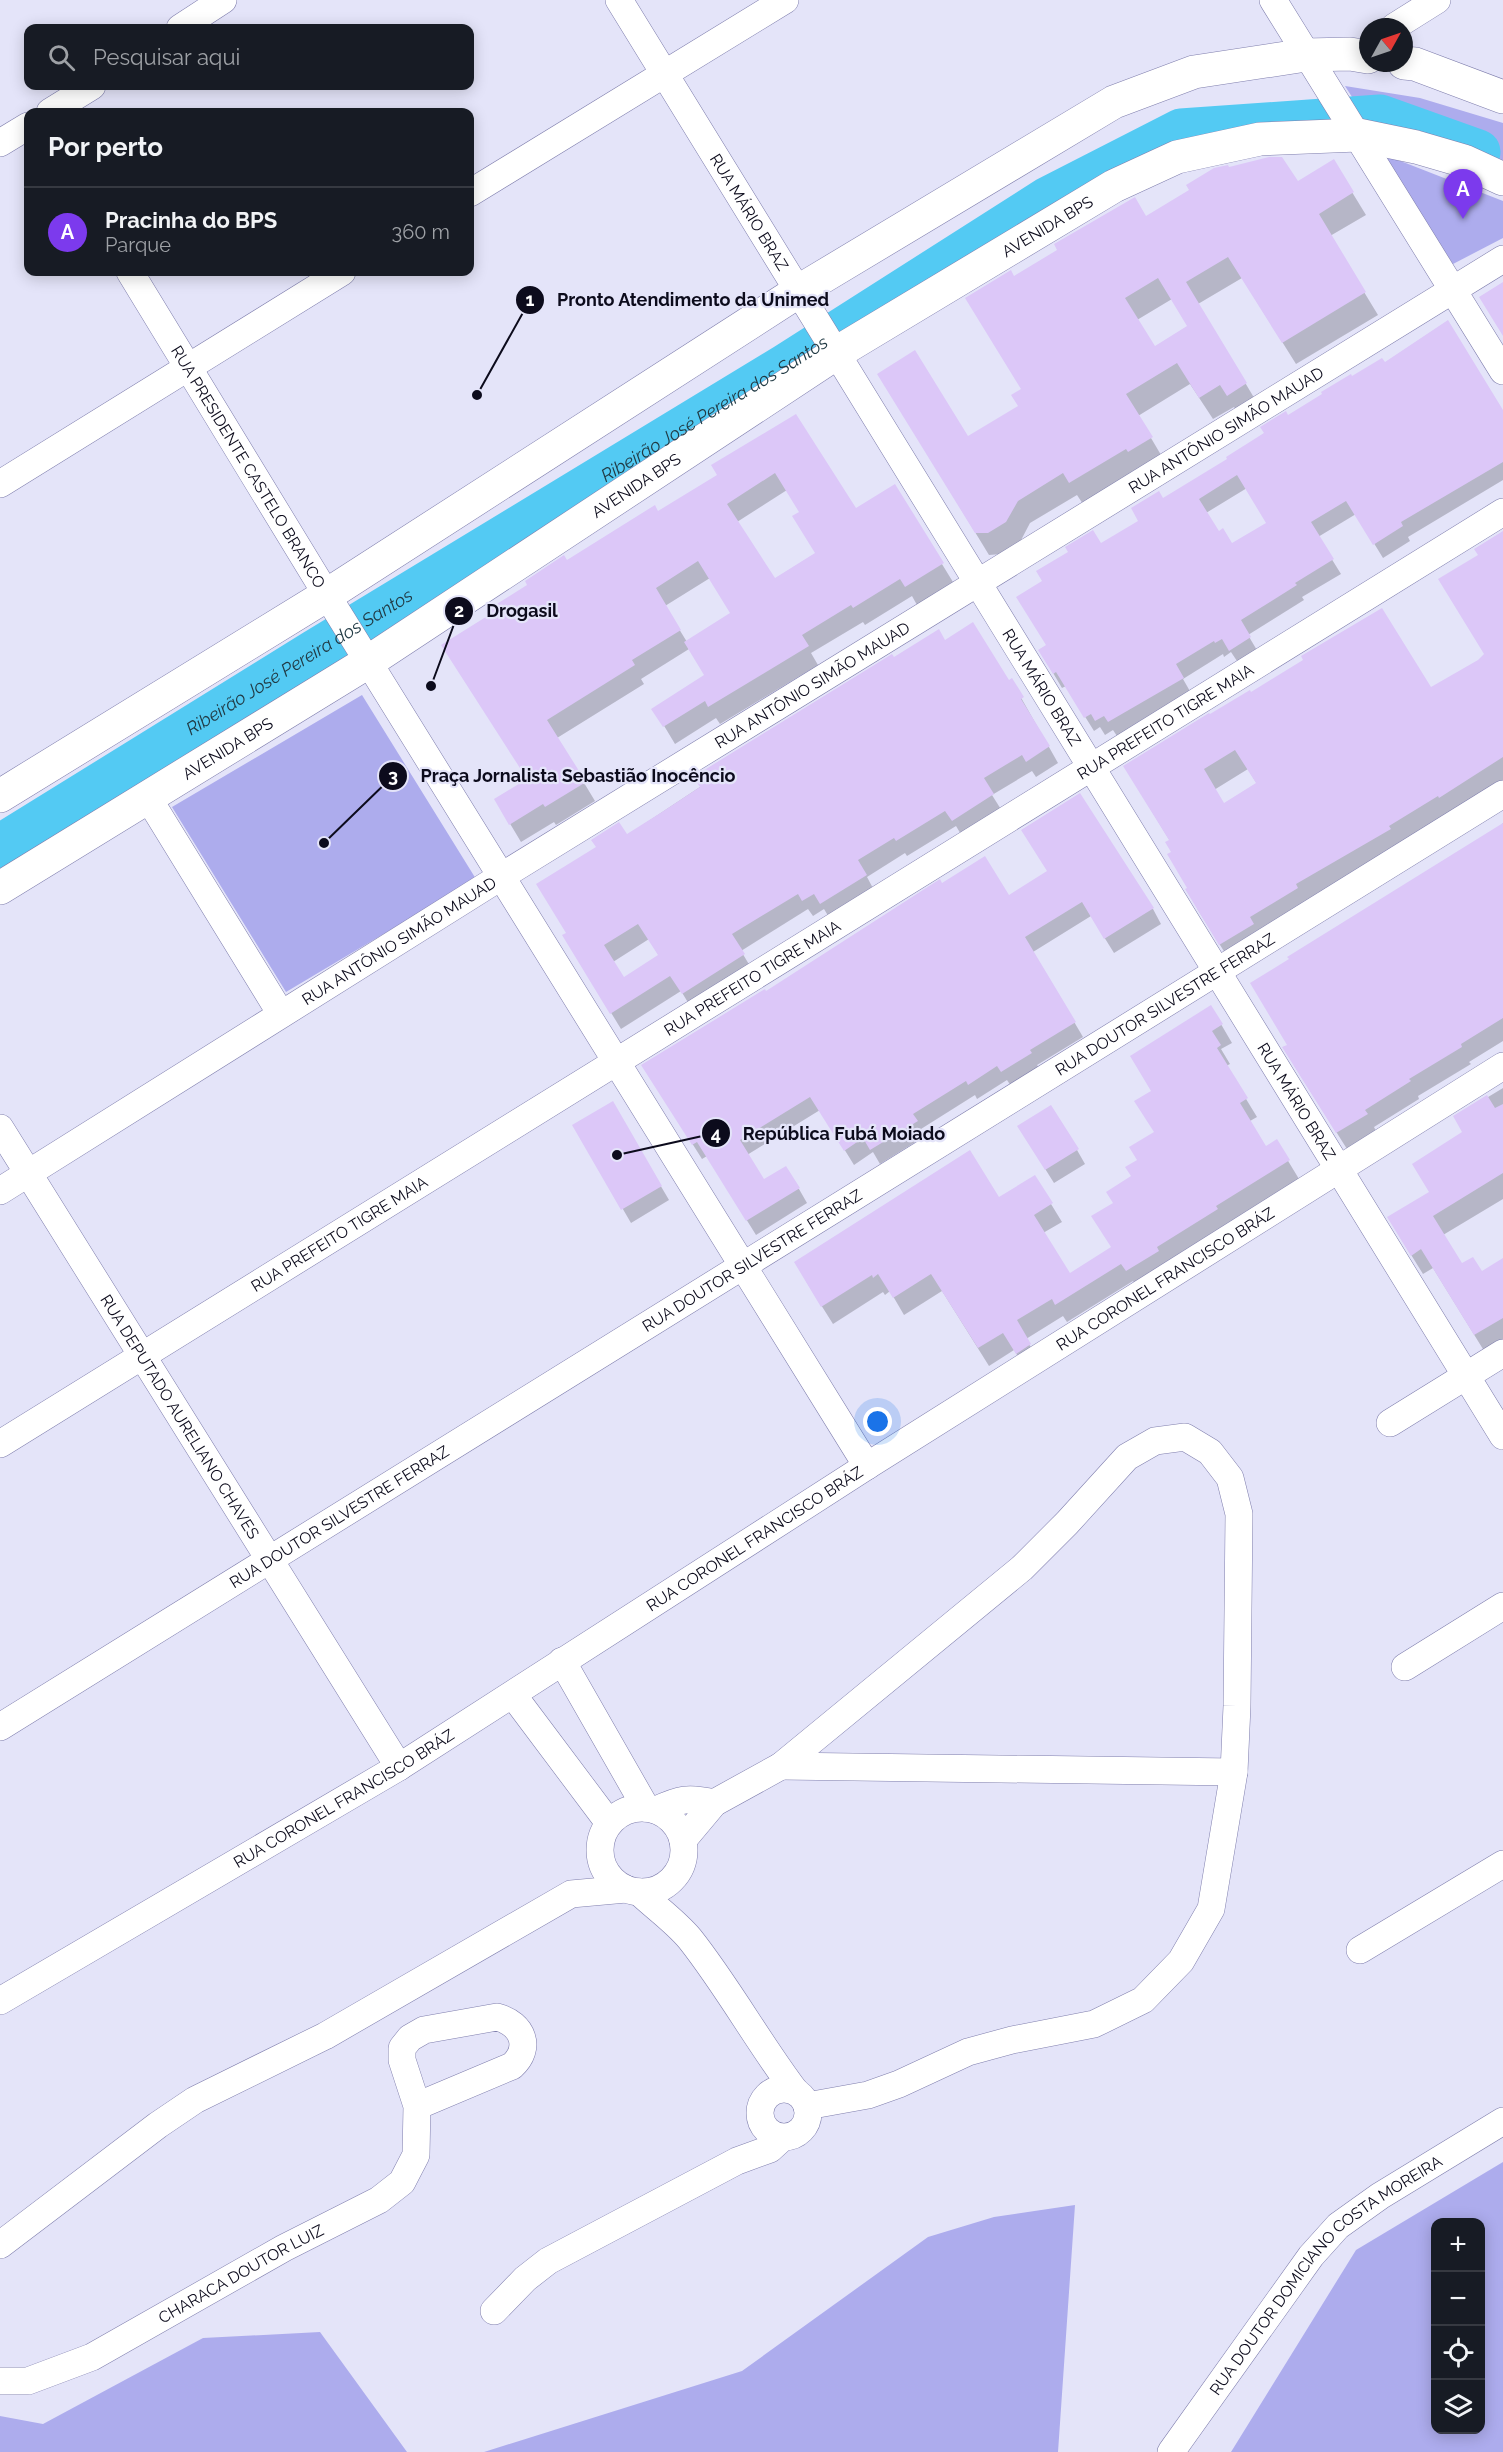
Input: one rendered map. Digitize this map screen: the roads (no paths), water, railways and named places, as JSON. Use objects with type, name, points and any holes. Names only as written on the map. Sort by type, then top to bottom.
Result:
[{"type":"main road","points":[[0,796],[330,600],[803,297],[1114,102],[1194,72],[1314,67],[1359,52]]},
{"type":"main road","points":[[1413,64],[1503,97]]},
{"type":"main road","name":"AVENIDA BPS","points":[[0,888],[365,657],[834,347],[1114,186],[1177,157],[1260,139],[1354,129],[1464,161],[1503,179]]},
{"type":"street","points":[[186,24],[223,0]]},
{"type":"street","name":"RUA MÁRIO BRAZ","points":[[619,0],[1503,1436]]},
{"type":"street","points":[[474,191],[785,0]]},
{"type":"street","points":[[1273,0],[1503,371]]},
{"type":"street","points":[[1408,18],[1437,0]]},
{"type":"street","points":[[56,108],[86,90]]},
{"type":"street","points":[[0,143],[24,128]]},
{"type":"street","name":"RUA ANTÔNIO SIMÃO MAUAD","points":[[0,1191],[502,876],[1503,259]]},
{"type":"street","name":"RUA PRESIDENTE CASTELO BRANCO","points":[[133,276],[365,657],[502,876]]},
{"type":"street","points":[[0,484],[335,276]]},
{"type":"street","name":"RUA PREFEITO TIGRE MAIA","points":[[0,1444],[1503,512]]},
{"type":"street","name":"RUA DOUTOR SILVESTRE FERRAZ","points":[[0,1727],[1503,794]]},
{"type":"street","points":[[147,796],[281,1014]]},
{"type":"street","points":[[502,876],[867,1466]]},
{"type":"street","name":"RUA CORONEL FRANCISCO BRÁZ","points":[[0,2001],[399,1767],[867,1466],[1503,1066]]},
{"type":"street","name":"RUA DEPUTADO AURELIANO CHAVES","points":[[0,1128],[399,1767]]},
{"type":"street","points":[[1390,1423],[1503,1353]]},
{"type":"street","points":[[683,1840],[714,1803],[781,1766],[1022,1568],[1127,1457],[1155,1441],[1185,1437],[1210,1452],[1230,1478],[1239,1514],[1238,1706],[1234,1772],[1211,1909],[1181,1961],[1143,2000],[1094,2025],[1012,2040],[979,2049],[899,2085],[868,2095],[801,2098],[786,2089],[776,2090],[768,2094],[737,2161]]},
{"type":"street","points":[[1405,1667],[1503,1606]]},
{"type":"street","points":[[0,2245],[158,2124],[195,2100],[325,2036],[571,1894],[658,1889],[674,1878],[681,1867],[684,1854],[683,1840],[678,1827],[668,1817],[651,1809],[562,1661]]},
{"type":"street","points":[[513,1695],[609,1823]]},
{"type":"street","points":[[781,1766],[1234,1772]]},
{"type":"street","points":[[714,1803],[692,1798],[677,1800],[651,1809],[632,1809],[619,1814],[609,1823],[602,1835],[599,1849],[602,1866],[612,1880],[632,1891],[688,1938],[752,2027],[768,2056],[801,2098],[808,2115],[806,2124],[792,2137],[782,2138],[765,2129],[761,2111],[768,2056]]},
{"type":"street","points":[[571,1894],[580,1873],[599,1849]]},
{"type":"street","points":[[1360,1950],[1503,1864]]},
{"type":"street","points":[[674,1878],[688,1938]]},
{"type":"street","name":"CHARACA DOUTOR LUIZ","points":[[0,2381],[28,2380],[92,2357],[284,2248],[379,2200],[402,2182],[416,2155],[417,2106]]},
{"type":"street","name":"RUA DOUTOR DOMICIANO COSTA MOREIRA","points":[[1171,2452],[1311,2256],[1338,2226],[1380,2196],[1503,2121]]},
{"type":"street","points":[[495,2311],[525,2279],[548,2261],[737,2161],[770,2149],[782,2138]]},
{"type":"waterway","name":"Ribeirão José Pereira dos Santos","points":[[0,847],[315,652],[786,366],[1048,199],[1181,131],[1380,117],[1478,152]]},
{"type":"place","name":"Pracinha do BPS","points":[[1463,219]]},
{"type":"place","name":"Pronto Atendimento da Unimed","points":[[477,395]]},
{"type":"place","name":"Drogasil","points":[[431,686]]},
{"type":"place","name":"Praça Jornalista Sebastião Inocêncio","points":[[324,843]]},
{"type":"place","name":"República Fubá Moiado","points":[[617,1155]]}]
